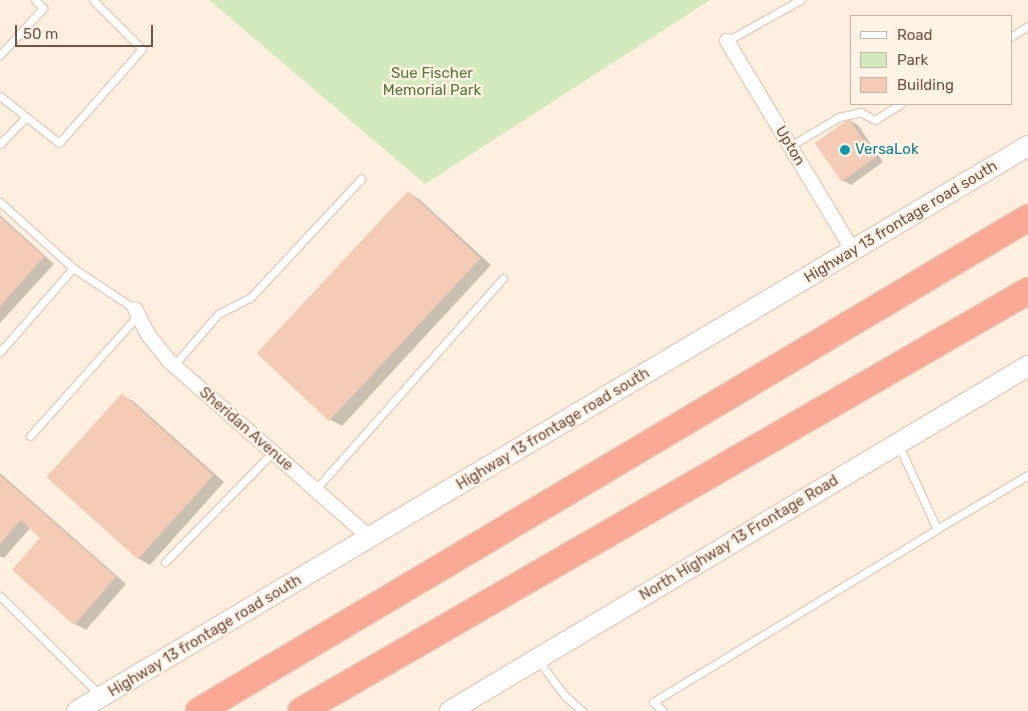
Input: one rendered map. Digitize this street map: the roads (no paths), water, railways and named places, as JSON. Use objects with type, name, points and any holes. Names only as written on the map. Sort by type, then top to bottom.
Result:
[{"type":"highway","points":[[199,711],[1028,218]]},
{"type":"highway","points":[[301,711],[1028,291]]},
{"type":"street","name":"Upton","points":[[727,41],[852,251]]},
{"type":"street","name":"Highway 13 frontage road south","points":[[78,711],[1028,146]]},
{"type":"street","name":"Sheridan Avenue","points":[[136,312],[149,336],[174,365],[370,538]]},
{"type":"street","name":"North Highway 13 Frontage Road","points":[[461,708],[537,659],[1028,366]]},
{"type":"lane","points":[[0,55],[43,8],[35,0]]},
{"type":"lane","points":[[0,96],[59,144],[142,48],[93,0]]},
{"type":"lane","points":[[727,41],[800,0]]},
{"type":"lane","points":[[1013,35],[1028,26]]},
{"type":"lane","points":[[790,146],[839,117],[860,112],[875,120],[899,105]]},
{"type":"lane","points":[[0,144],[26,116]]},
{"type":"lane","points":[[174,365],[218,314],[250,298],[361,179]]},
{"type":"lane","points":[[0,202],[73,268],[136,312],[30,436]]},
{"type":"lane","points":[[0,352],[73,268]]},
{"type":"lane","points":[[315,490],[503,278]]},
{"type":"lane","points":[[898,444],[937,529]]},
{"type":"lane","points":[[165,562],[273,452]]},
{"type":"lane","points":[[663,711],[653,702],[1028,475]]},
{"type":"lane","points":[[0,596],[102,697]]},
{"type":"lane","points":[[537,659],[565,696],[582,711]]},
{"type":"place","name":"VersaLok","points":[[845,150]]},
{"type":"park label","name":"Sue Fischer Memorial Park","points":[[432,82]]}]
